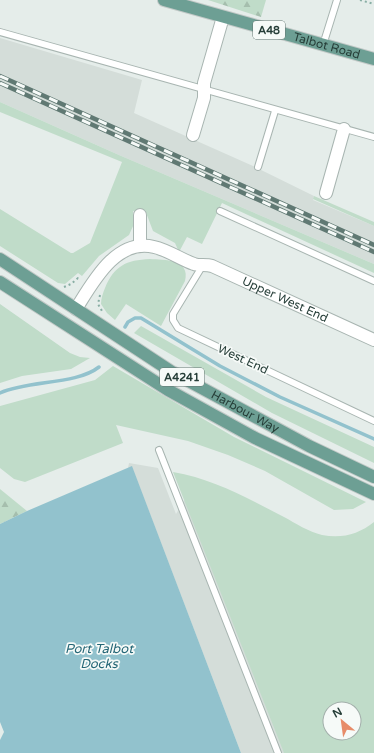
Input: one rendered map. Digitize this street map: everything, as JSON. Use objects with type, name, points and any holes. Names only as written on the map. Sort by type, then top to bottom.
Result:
[{"type":"main road","name":"Talbot Road","points":[[164,0],[374,59]]},
{"type":"main road","name":"Harbour Way","points":[[0,259],[172,372],[309,446],[374,477]]},
{"type":"main road","name":"Harbour Way","points":[[0,282],[168,390],[255,438],[374,494]]},
{"type":"street","points":[[192,135],[204,98],[204,83],[223,17]]},
{"type":"street","points":[[326,193],[344,129]]},
{"type":"street","points":[[76,309],[107,263],[129,249],[140,246],[140,215]]},
{"type":"street","name":"Upper West End","points":[[140,246],[157,247],[199,264],[212,266],[374,340]]},
{"type":"lane","points":[[323,45],[337,0]]},
{"type":"lane","points":[[0,32],[275,111],[374,137]]},
{"type":"lane","points":[[258,167],[275,111]]},
{"type":"lane","points":[[220,211],[374,281]]},
{"type":"lane","name":"West End","points":[[199,264],[173,314],[173,320],[178,328],[374,421]]},
{"type":"lane","points":[[159,450],[278,753]]},
{"type":"path","points":[[360,0],[374,4]]},
{"type":"shaded area","points":[[0,38],[142,80],[134,113],[253,166],[314,196],[313,200],[374,226],[374,264],[119,155],[0,102]]},
{"type":"shaded area","points":[[129,463],[158,468],[176,514],[194,484],[307,540],[358,701],[322,701],[322,741],[362,741],[362,715],[374,753],[241,753],[132,467],[128,468]]},
{"type":"green space","points":[[208,0],[266,0],[261,17]]},
{"type":"green space","points":[[0,102],[119,155],[374,264],[374,273],[222,203],[202,244],[187,237],[179,252],[175,243],[153,231],[145,210],[133,211],[134,224],[129,235],[99,256],[82,276],[78,273],[65,284],[58,283],[0,246],[0,209],[73,253],[90,243],[122,162],[0,112]]},
{"type":"green space","points":[[314,196],[374,222],[374,226],[313,199]]},
{"type":"green space","points":[[150,259],[175,262],[184,268],[186,274],[185,281],[161,326],[126,304],[115,320],[107,313],[101,304],[103,294],[112,274],[117,269],[128,263]]},
{"type":"green space","points":[[0,304],[70,353],[80,357],[90,358],[71,369],[22,376],[0,383]]},
{"type":"green space","points":[[141,326],[266,397],[374,447],[374,463],[272,413],[134,333]]},
{"type":"green space","points":[[113,366],[234,437],[366,502],[353,509],[334,510],[265,471],[228,455],[188,441],[116,425],[123,443],[25,482],[14,479],[0,468],[0,406],[95,380]]},
{"type":"green space","points":[[173,472],[202,479],[230,490],[317,534],[343,536],[362,530],[374,522],[374,753],[284,753]]},
{"type":"green space","points":[[0,489],[27,511],[0,524]]},
{"type":"water","name":"Port Talbot Docks","points":[[132,466],[241,753],[0,753],[0,740],[4,732],[0,722],[0,524]]},
{"type":"waterway","points":[[125,327],[128,322],[135,318],[141,318],[220,366],[280,397],[374,439]]},
{"type":"waterway","points":[[0,393],[24,386],[78,377],[99,367]]},
{"type":"railway","points":[[0,76],[374,245]]},
{"type":"railway","points":[[0,83],[374,252]]}]
